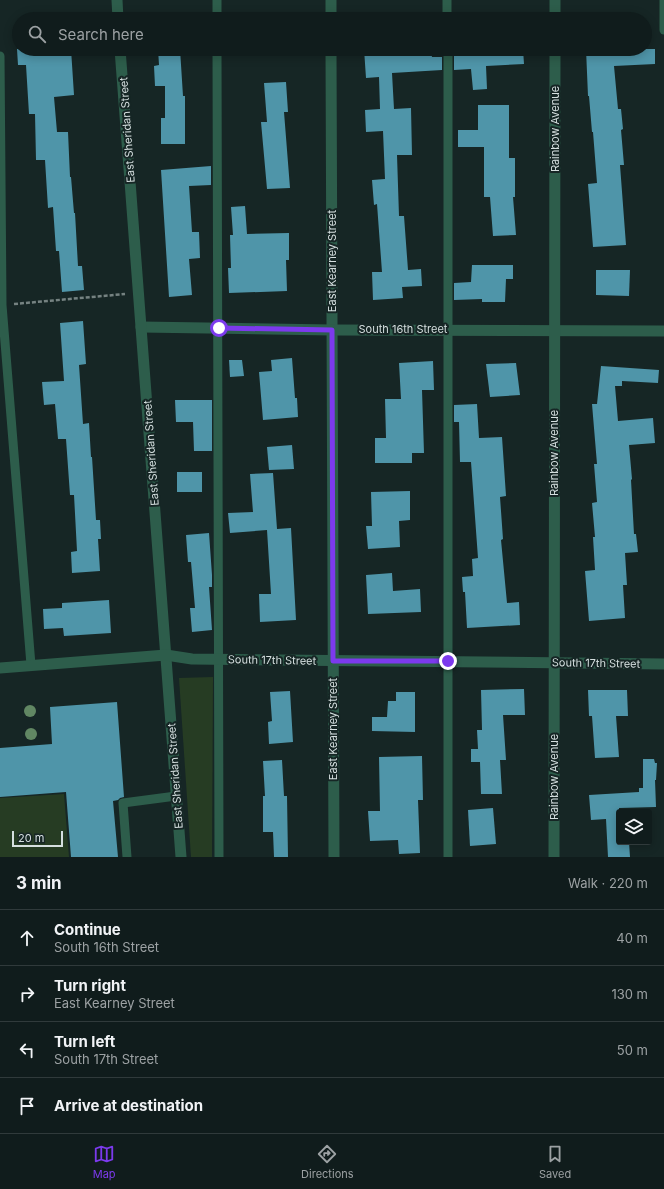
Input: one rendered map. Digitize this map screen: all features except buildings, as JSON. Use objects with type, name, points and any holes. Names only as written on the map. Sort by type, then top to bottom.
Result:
[{"type":"street","points":[[117,0],[118,12]]},
{"type":"street","points":[[331,0],[331,12]]},
{"type":"street","points":[[555,0],[555,12]]},
{"type":"street","name":"East Sheridan Street","points":[[121,56],[181,857]]},
{"type":"street","name":"East Kearney Street","points":[[331,56],[334,857]]},
{"type":"street","name":"Rainbow Avenue","points":[[554,857],[555,56]]},
{"type":"street","name":"South 16th Street","points":[[141,327],[332,330],[448,329],[664,331]]},
{"type":"street","name":"South 17th Street","points":[[0,668],[166,655],[192,659],[664,664]]},
{"type":"lane","points":[[217,0],[217,12]]},
{"type":"lane","points":[[448,0],[448,12]]},
{"type":"lane","points":[[664,0],[664,30]]},
{"type":"lane","points":[[0,56],[2,305],[31,665]]},
{"type":"lane","points":[[217,56],[219,328],[219,857]]},
{"type":"lane","points":[[448,56],[448,857]]},
{"type":"lane","points":[[127,857],[123,803],[176,796]]},
{"type":"path","points":[[2,305],[139,293]]},
{"type":"green space","points":[[213,677],[212,857],[191,857],[179,678]]},
{"type":"green space","points":[[64,794],[69,857],[0,857],[0,798]]},
{"type":"route","points":[[219,328],[332,330],[333,661],[448,661]]}]
